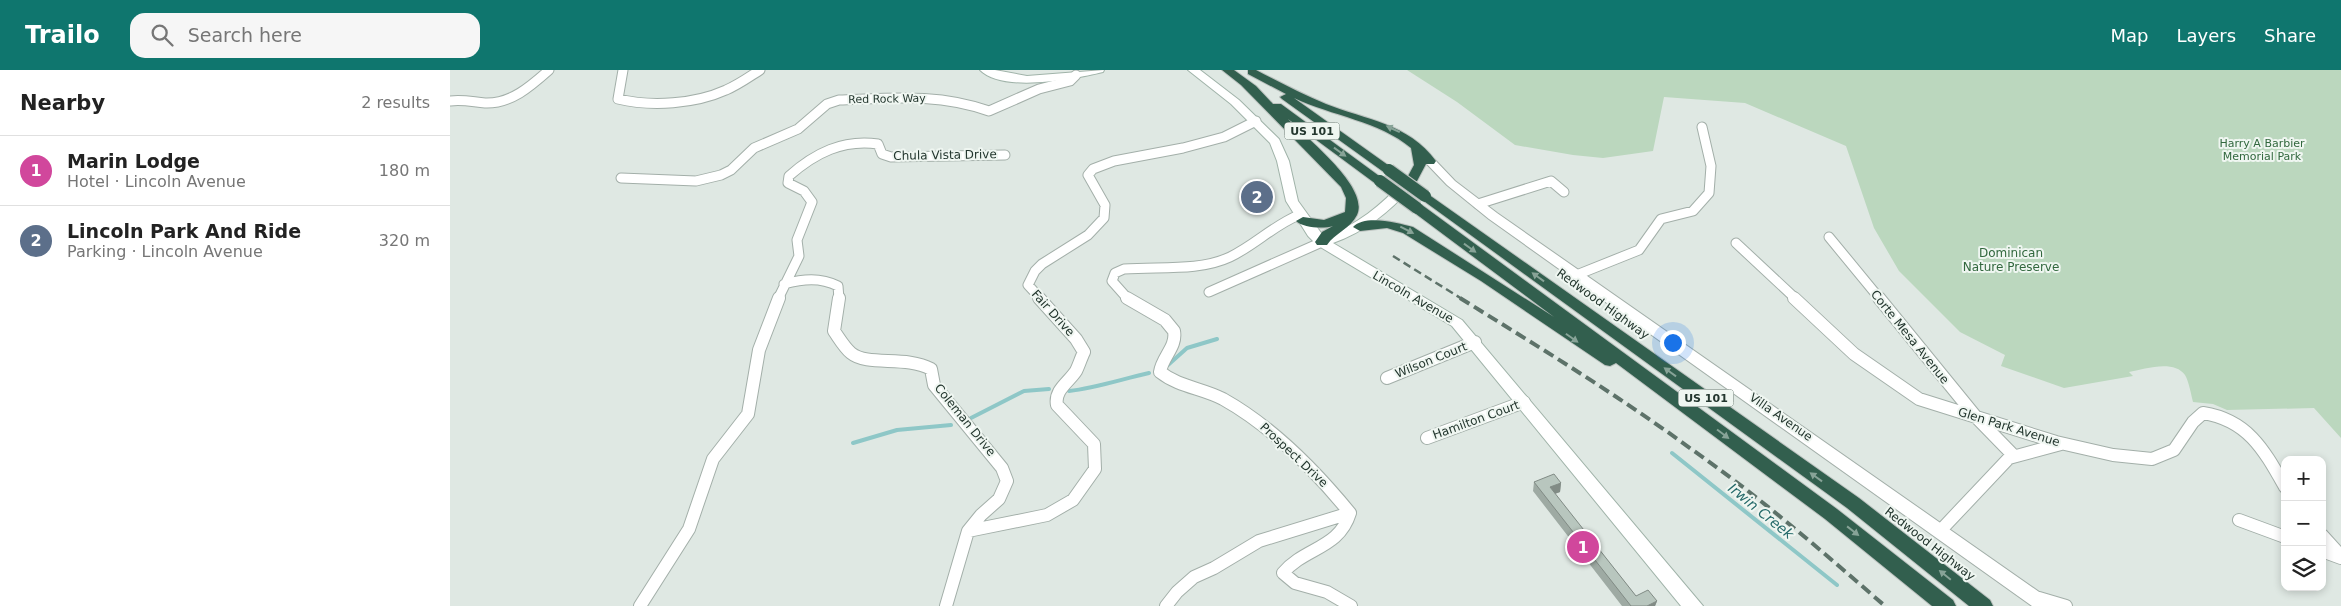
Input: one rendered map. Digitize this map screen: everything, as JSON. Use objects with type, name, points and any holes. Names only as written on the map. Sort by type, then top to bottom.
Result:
[{"type":"highway","name":"Redwood Highway","points":[[1227,70],[1248,75],[1388,170],[1421,202],[1684,405],[1831,514],[1946,606]]},
{"type":"highway","name":"Redwood Highway","points":[[1248,75],[1380,181],[1421,202],[1852,504],[1983,606]]},
{"type":"highway","points":[[1248,75],[1323,106],[1393,129],[1417,145],[1430,160]]},
{"type":"highway","points":[[1248,75],[1272,113],[1345,183],[1353,196],[1353,208],[1345,223],[1326,236],[1322,242]]},
{"type":"highway","points":[[1413,178],[1420,165],[1417,145]]},
{"type":"highway","points":[[1301,218],[1318,224],[1332,222],[1343,217],[1353,208]]},
{"type":"highway","points":[[1360,227],[1387,224],[1408,230],[1493,283],[1580,343],[1684,405]]},
{"type":"main road","points":[[985,70],[1012,78],[1045,78],[1076,75],[1099,70]]},
{"type":"main road","name":"Lincoln Avenue","points":[[1193,70],[1256,121],[1276,142],[1283,161],[1288,192],[1301,218],[1322,242],[1458,323],[1693,606]]},
{"type":"main road","points":[[1322,242],[1360,227],[1385,210],[1413,178]]},
{"type":"main road","points":[[1360,227],[1349,243],[1361,266]]},
{"type":"street","points":[[450,101],[463,100],[487,103],[511,98],[534,85],[549,70]]},
{"type":"street","points":[[623,70],[618,99],[643,104],[714,95],[738,85],[760,70]]},
{"type":"street","name":"Red Rock Way","points":[[621,178],[696,181],[721,175],[731,170],[754,148],[798,129],[827,104],[839,100],[925,97],[964,102],[989,111],[996,110],[1039,89],[1070,81],[1076,75]]},
{"type":"street","name":"Fair Drive","points":[[968,531],[1047,515],[1072,500],[1095,469],[1094,444],[1057,405],[1056,400],[1059,391],[1074,372],[1084,352],[1076,338],[1028,286],[1034,272],[1051,258],[1095,230],[1104,220],[1106,208],[1088,175],[1092,169],[1114,161],[1183,148],[1224,137],[1256,121]]},
{"type":"street","points":[[1578,274],[1639,250],[1661,219],[1693,211],[1709,193],[1711,166],[1702,127]]},
{"type":"street","name":"Chula Vista Drive","points":[[640,606],[689,529],[713,459],[748,414],[759,350],[784,284],[799,256],[797,240],[812,202],[809,196],[788,183],[787,179],[820,153],[835,147],[862,142],[878,144],[882,154],[891,156],[1005,155]]},
{"type":"street","name":"Villa Avenue","points":[[1430,160],[1451,183],[1478,204],[2041,601],[2066,606]]},
{"type":"street","name":"Villa Avenue","points":[[1413,178],[1421,173],[1430,172],[1451,183]]},
{"type":"street","points":[[1478,204],[1552,181],[1564,192]]},
{"type":"street","name":"Prospect Drive","points":[[1301,218],[1275,225],[1247,247],[1220,261],[1124,268],[1115,272],[1112,281],[1120,292],[1131,301],[1170,323],[1175,330],[1176,337],[1162,360],[1160,372],[1178,382],[1216,396],[1261,423],[1316,473],[1350,513]]},
{"type":"street","name":"Corte Mesa Avenue","points":[[1829,237],[1976,416],[2014,456]]},
{"type":"street","points":[[1209,292],[1322,242]]},
{"type":"street","name":"Glen Park Avenue","points":[[1736,243],[1854,354],[1919,399],[2062,444],[2114,455],[2152,459],[2174,450],[2193,422],[2203,413],[2221,414],[2243,427],[2264,452],[2281,480]]},
{"type":"street","name":"Coleman Drive","points":[[784,284],[799,280],[826,278],[838,286],[839,301],[834,331],[853,355],[866,359],[920,361],[931,369],[934,385],[997,459],[1007,481],[999,499],[981,515],[968,531],[946,606]]},
{"type":"street","name":"Wilson Court","points":[[1387,378],[1475,342]]},
{"type":"street","name":"Hamilton Court","points":[[1427,438],[1524,402]]},
{"type":"street","points":[[1940,530],[2008,458],[2062,444]]},
{"type":"street","points":[[1166,606],[1177,592],[1194,577],[1260,541],[1350,513],[1348,527],[1338,537],[1288,565],[1283,573],[1286,579],[1294,583],[1340,597],[1351,606]]},
{"type":"street","points":[[2239,520],[2281,536]]},
{"type":"street","points":[[2326,540],[2341,557]]},
{"type":"street","points":[[2326,552],[2341,557]]},
{"type":"green space","points":[[1407,70],[2341,70],[2341,438],[2314,408],[2227,410],[2213,404],[2193,402],[2185,375],[2174,367],[2150,367],[2129,372],[2133,376],[2064,388],[2001,366],[2005,355],[1960,332],[1899,271],[1874,228],[1846,146],[1745,103],[1664,97],[1653,151],[1603,158],[1515,145],[1457,102]]},
{"type":"building","points":[[1554,474],[1561,483],[1550,487],[1636,596],[1648,590],[1657,601],[1647,606],[1631,606],[1534,482]]},
{"type":"waterway","points":[[1168,365],[1187,348],[1217,339]]},
{"type":"waterway","points":[[1069,391],[1099,386],[1149,373]]},
{"type":"waterway","points":[[971,418],[1024,391],[1049,389]]},
{"type":"waterway","points":[[853,443],[897,430],[951,425]]},
{"type":"waterway","name":"Irwin Creek","points":[[1672,453],[1837,585]]},
{"type":"railway","points":[[1393,256],[1462,299]]},
{"type":"railway","points":[[1460,298],[1608,391],[1719,469],[1791,526],[1885,606]]},
{"type":"place","name":"Lincoln Park And Ride","points":[[1257,197]]},
{"type":"place","name":"Marin Lodge","points":[[1583,547]]},
{"type":"park label","name":"Harry A Barbier Memorial Park","points":[[2262,149]]},
{"type":"park label","name":"Dominican Nature Preserve","points":[[2011,260]]}]
